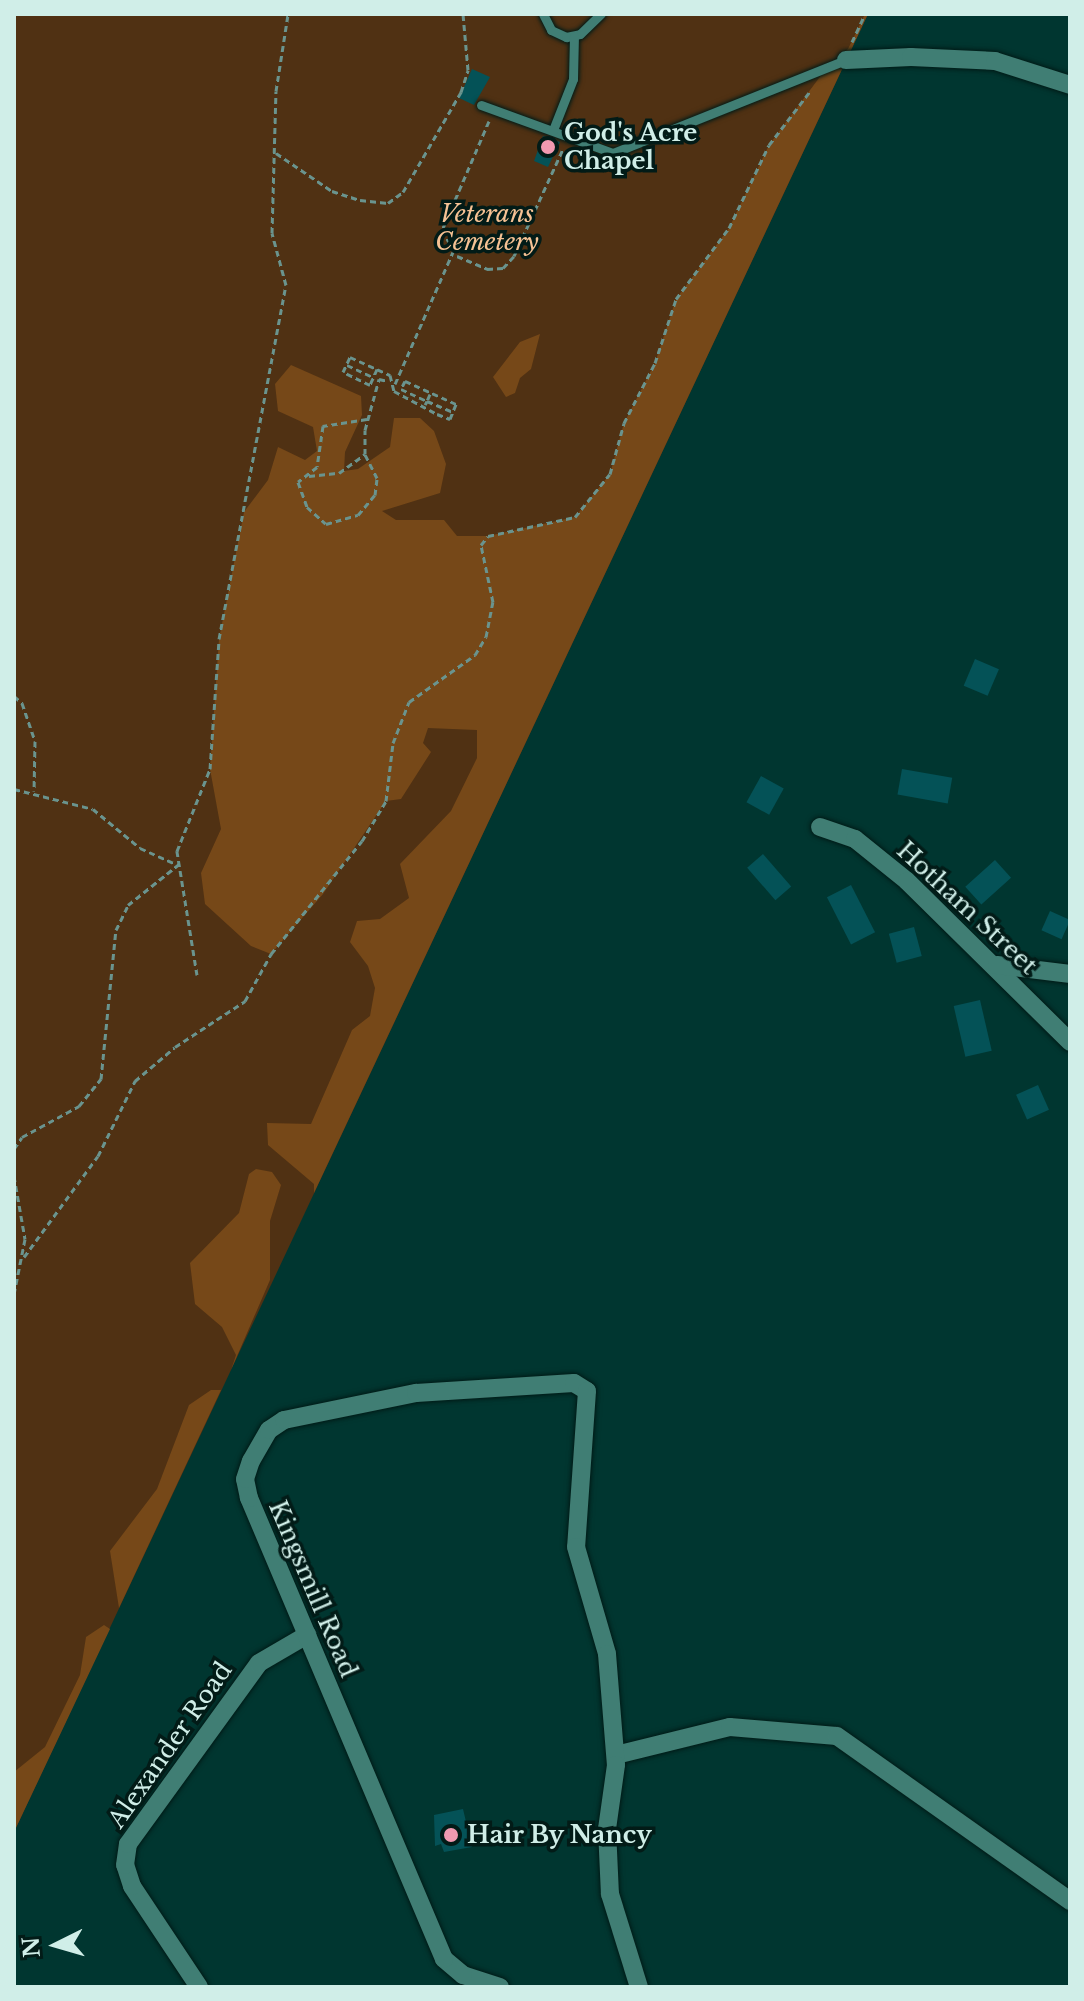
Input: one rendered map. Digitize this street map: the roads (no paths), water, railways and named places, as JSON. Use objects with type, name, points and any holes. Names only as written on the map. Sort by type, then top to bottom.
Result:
[{"type":"street","points":[[846,60],[911,57],[995,61],[1070,85]]},
{"type":"street","name":"Hotham Street","points":[[820,827],[855,839],[997,965],[1070,1042]]},
{"type":"street","points":[[997,965],[1070,974]]},
{"type":"street","name":"Kingsmill Road","points":[[500,1987],[462,1981],[444,1959],[246,1489],[251,1461],[276,1424],[416,1393],[574,1383],[584,1386],[587,1396],[576,1547],[605,1642],[616,1755]]},
{"type":"street","name":"Alexander Road","points":[[199,1987],[132,1886],[125,1865],[128,1844],[259,1663],[307,1635]]},
{"type":"street","points":[[639,1987],[610,1894],[607,1829],[616,1755],[730,1727],[837,1736],[1070,1901]]},
{"type":"lane","points":[[543,14],[551,30],[574,36]]},
{"type":"lane","points":[[553,130],[573,79],[574,36],[601,14]]},
{"type":"lane","points":[[481,105],[553,130],[603,152],[622,151],[846,60]]},
{"type":"place","name":"God's Acre Chapel","points":[[548,147]]},
{"type":"place","name":"Hair By Nancy","points":[[451,1835]]},
{"type":"park label","name":"Veterans Cemetery","points":[[487,228]]}]
